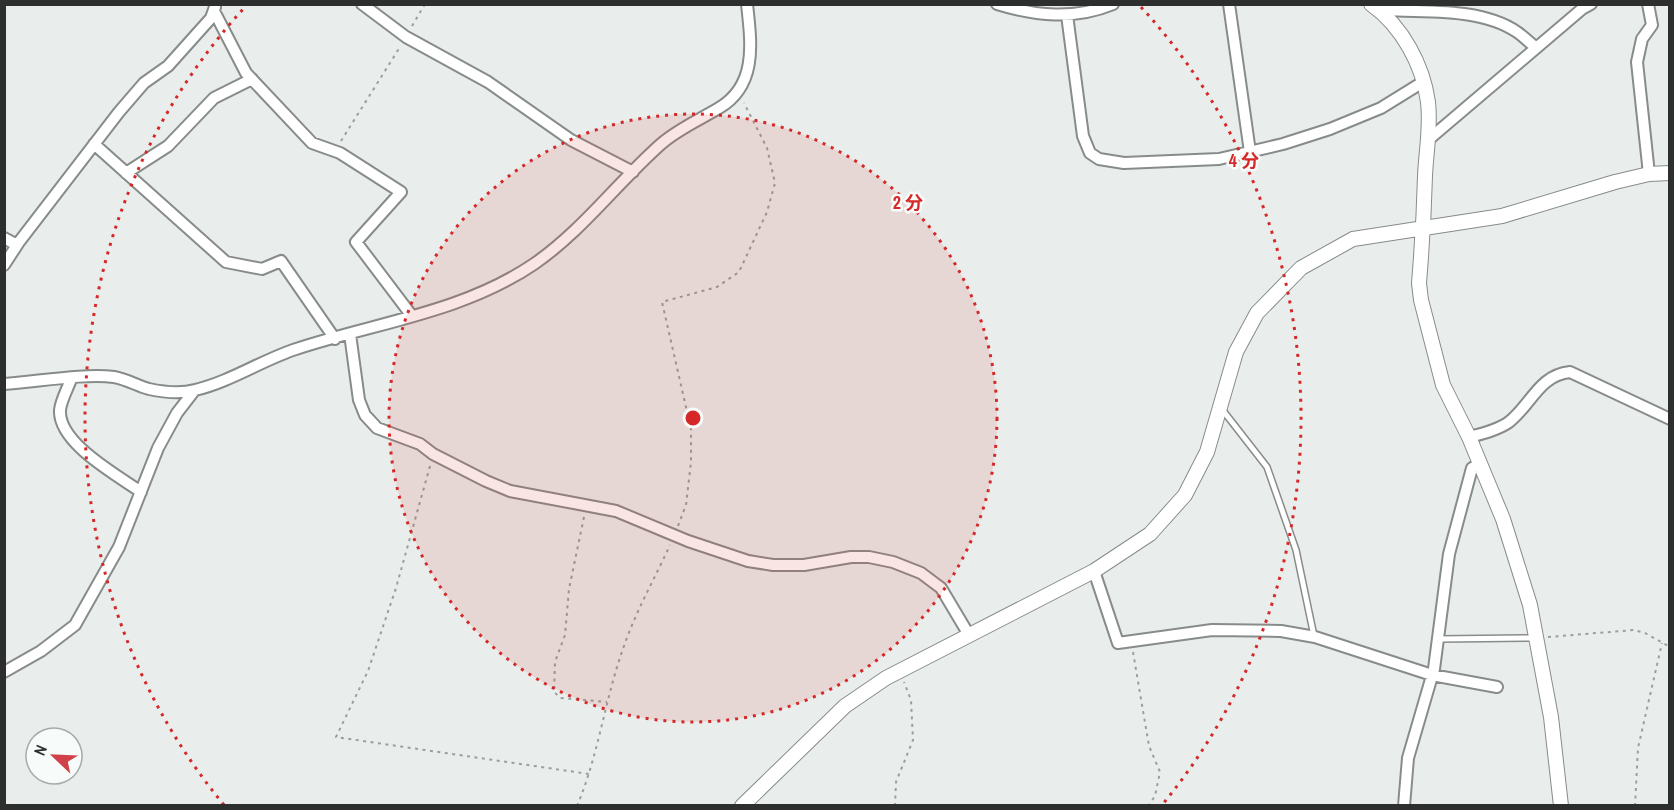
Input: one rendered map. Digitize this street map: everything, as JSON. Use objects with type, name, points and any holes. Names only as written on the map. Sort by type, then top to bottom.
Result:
[{"type":"street","points":[[362,4],[406,37],[489,82],[571,140],[633,172]]},
{"type":"street","points":[[4,384],[116,377],[149,389],[171,392],[194,391],[229,379],[291,351],[465,300],[499,284],[534,264],[571,234],[662,143],[722,106],[738,90],[749,70],[752,45],[747,4]]},
{"type":"street","points":[[998,4],[1026,13],[1067,15],[1113,4]]},
{"type":"street","points":[[1228,4],[1250,152]]},
{"type":"street","points":[[1428,140],[1535,47],[1591,4]]},
{"type":"street","points":[[1648,4],[1652,25],[1642,39],[1637,62],[1648,174]]},
{"type":"street","points":[[1375,7],[1484,17],[1516,31],[1535,47]]},
{"type":"street","points":[[1375,7],[1403,36],[1413,55],[1428,102],[1428,140],[1419,283],[1421,300],[1443,385],[1469,438],[1503,519],[1530,605],[1551,717],[1561,806]]},
{"type":"street","points":[[215,8],[246,73],[312,143],[335,151],[401,192],[356,242],[412,316]]},
{"type":"street","points":[[4,266],[17,245],[119,112],[144,83],[168,66],[211,18],[215,8]]},
{"type":"street","points":[[1067,15],[1083,136],[1090,153],[1099,159],[1124,163],[1219,159],[1250,152],[1330,129],[1381,108],[1423,82]]},
{"type":"street","points":[[126,173],[168,146],[214,98],[252,79]]},
{"type":"street","points":[[94,144],[226,262],[262,269],[281,261],[335,339]]},
{"type":"street","points":[[742,806],[845,706],[899,671],[1094,571],[1150,534],[1185,495],[1207,452],[1236,352],[1257,313],[1301,268],[1353,239],[1502,216],[1615,182],[1648,174],[1670,173]]},
{"type":"street","points":[[4,238],[17,245]]},
{"type":"street","points":[[350,334],[359,400],[365,415],[377,428],[420,444],[433,454],[510,491],[616,512],[675,536],[748,561],[774,565],[804,565],[851,557],[868,557],[893,562],[921,573],[941,588],[969,635]]},
{"type":"street","points":[[1469,438],[1509,422],[1540,387],[1557,373],[1570,372],[1670,419]]},
{"type":"street","points":[[71,379],[60,408],[61,421],[71,440],[96,461],[141,492]]},
{"type":"street","points":[[4,672],[41,651],[75,625],[119,547],[158,448],[177,413],[194,391]]},
{"type":"street","points":[[1404,806],[1408,758],[1432,675],[1449,554],[1472,468],[1479,464]]},
{"type":"street","points":[[1094,571],[1118,643],[1212,630],[1281,631],[1314,636],[1432,675],[1497,687]]},
{"type":"lane","points":[[1220,406],[1267,467],[1296,550],[1314,636]]},
{"type":"lane","points":[[1438,639],[1538,638]]},
{"type":"path","points":[[335,151],[425,4]]},
{"type":"path","points":[[577,806],[590,774],[624,644],[675,536],[686,505],[691,462],[691,429],[662,302],[717,287],[739,272],[767,212],[775,183],[767,148],[738,90]]},
{"type":"path","points":[[433,454],[396,588],[369,671],[336,737],[590,774]]},
{"type":"path","points":[[586,505],[569,589],[564,635],[555,662],[554,692],[561,698],[607,702]]},
{"type":"path","points":[[1538,638],[1634,630],[1670,647]]},
{"type":"path","points":[[1131,641],[1149,746],[1160,772],[1155,796],[1148,806]]},
{"type":"path","points":[[1635,806],[1638,748],[1662,643]]},
{"type":"path","points":[[895,806],[896,782],[913,740],[910,700],[899,671]]}]
